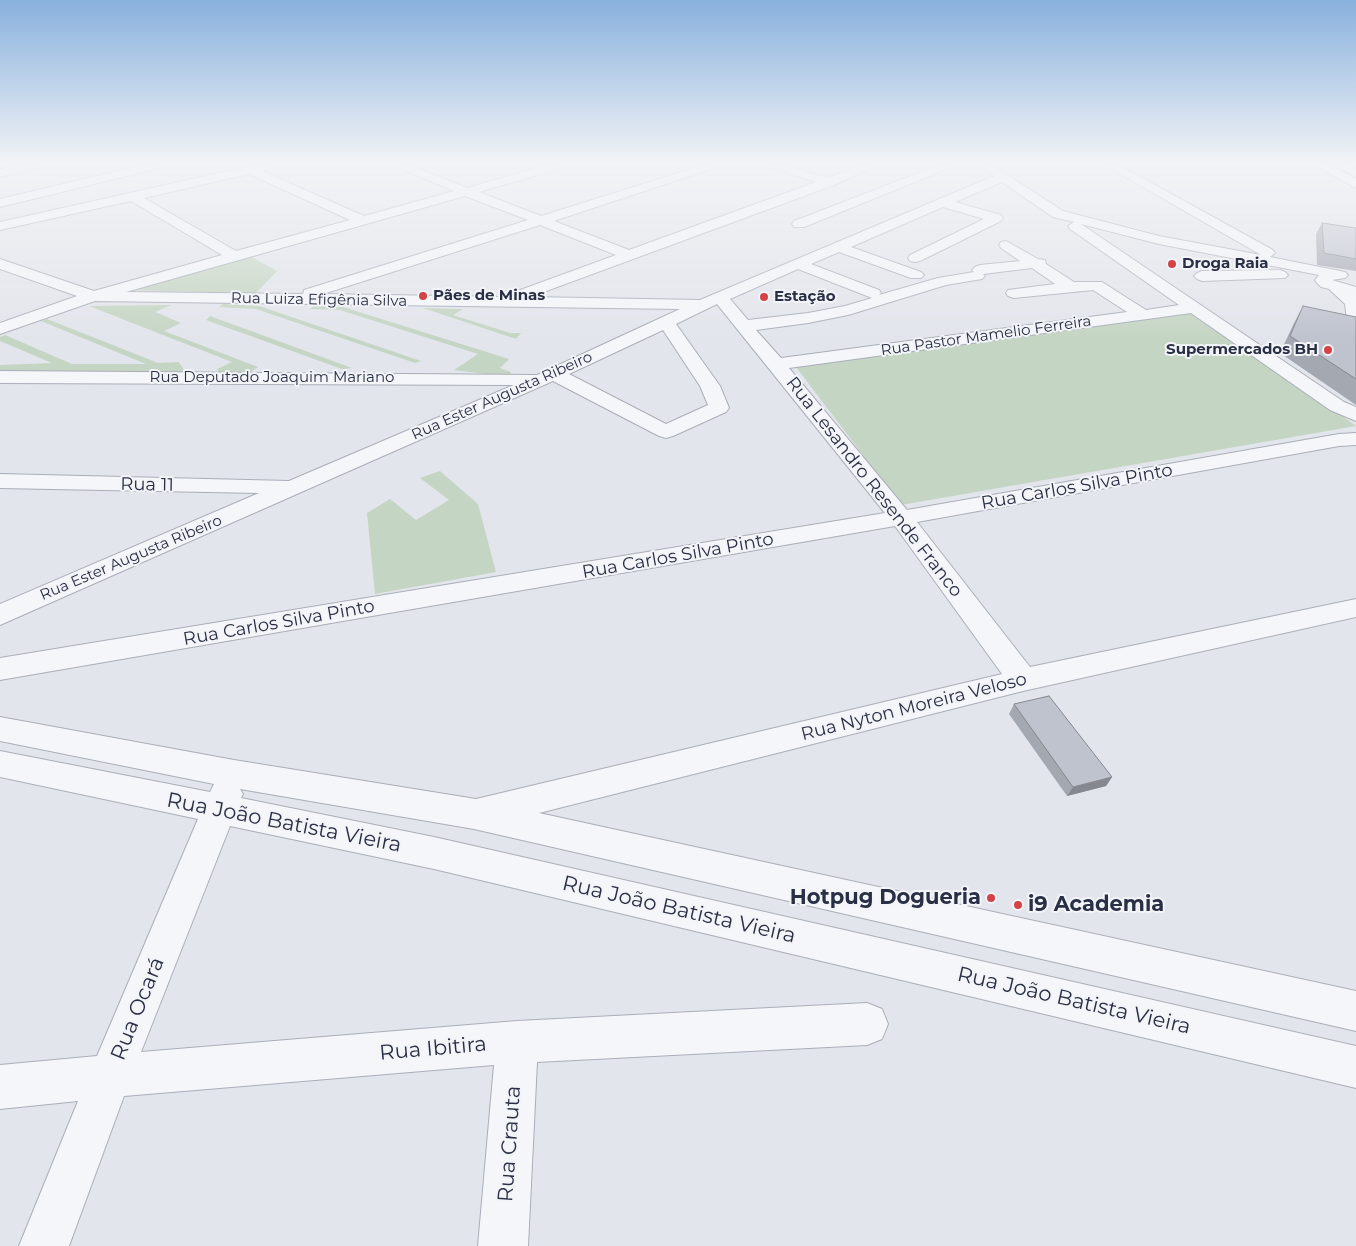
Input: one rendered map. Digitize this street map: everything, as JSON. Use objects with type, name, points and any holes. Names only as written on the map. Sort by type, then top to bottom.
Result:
[{"type":"street","points":[[0,226],[18,222]]},
{"type":"street","points":[[176,222],[232,256]]},
{"type":"street","points":[[0,329],[93,296],[354,222]]},
{"type":"street","points":[[287,300],[534,222]]},
{"type":"street","points":[[546,222],[629,255]]},
{"type":"street","points":[[501,302],[718,222]]},
{"type":"street","points":[[797,222],[795,223],[817,230]]},
{"type":"street","name":"Rua Ester Augusta Ribeiro","points":[[0,615],[549,377],[712,301],[798,264],[842,241],[892,222]]},
{"type":"street","points":[[915,258],[988,222]]},
{"type":"street","points":[[993,236],[995,222]]},
{"type":"street","points":[[1070,222],[1337,406],[1356,415]]},
{"type":"street","points":[[1089,222],[1159,240],[1288,264],[1333,282],[1355,298],[1356,321]]},
{"type":"street","points":[[1117,222],[1128,226],[1125,232]]},
{"type":"street","points":[[1213,222],[1308,274],[1333,282],[1356,278]]},
{"type":"street","points":[[1089,236],[1110,229]]},
{"type":"street","points":[[1116,254],[1141,252],[1159,240]]},
{"type":"street","points":[[842,241],[916,275]]},
{"type":"street","points":[[1006,245],[1037,257],[1052,275],[1071,287]]},
{"type":"street","points":[[744,326],[813,324],[848,310],[944,281],[1037,257]]},
{"type":"street","points":[[798,264],[873,293]]},
{"type":"street","name":"Rua Luiza Efigênia Silva","points":[[1,266],[93,296],[501,302],[712,301]]},
{"type":"street","points":[[1202,276],[1308,274]]},
{"type":"street","points":[[995,281],[1052,275]]},
{"type":"street","points":[[1014,293],[1096,284],[1143,315]]},
{"type":"street","name":"Rua Lesandro Resende Franco","points":[[712,301],[744,326],[776,364],[901,518],[1023,680]]},
{"type":"street","name":"Rua Pastor Mamelio Ferreira","points":[[776,364],[1195,308]]},
{"type":"street","points":[[549,377],[666,432],[719,408],[710,386],[666,322]]},
{"type":"street","name":"Rua Deputado Joaquim Mariano","points":[[0,377],[549,377]]},
{"type":"street","name":"Rua Carlos Silva Pinto","points":[[0,669],[901,518],[1339,440],[1356,439]]},
{"type":"street","name":"Rua 11","points":[[0,481],[295,488]]},
{"type":"street","name":"Rua Nyton Moreira Veloso","points":[[474,814],[1023,680],[1356,608]]},
{"type":"street","name":"Rua João Batista Vieira","points":[[0,729],[234,774],[474,814],[1356,1011]]},
{"type":"street","name":"Rua João Batista Vieira","points":[[0,764],[434,853],[1356,1066]]},
{"type":"street","name":"Rua Ocará","points":[[44,1246],[110,1076],[234,774]]},
{"type":"street","name":"Rua Ibitira","points":[[0,1087],[517,1042],[867,1024]]},
{"type":"street","name":"Rua Crauta","points":[[503,1246],[517,1042]]},
{"type":"green space","points":[[246,254],[277,271],[255,294],[132,290]]},
{"type":"green space","points":[[223,304],[259,306],[421,361],[415,363],[256,309],[219,307]]},
{"type":"green space","points":[[171,305],[155,312],[181,323],[164,331],[258,367],[246,375],[221,376],[217,369],[232,362],[89,306]]},
{"type":"green space","points":[[314,306],[343,307],[509,359],[500,368],[511,372],[509,377],[454,370],[478,354],[340,310],[310,309]]},
{"type":"green space","points":[[423,308],[463,309],[453,315],[510,333],[521,333],[516,339]]},
{"type":"green space","points":[[1196,312],[1356,426],[901,505],[796,367]]},
{"type":"green space","points":[[210,316],[352,368],[342,369],[206,320]]},
{"type":"green space","points":[[47,319],[158,363],[179,362],[186,373],[0,372],[0,365],[52,363],[0,341],[0,337],[5,335],[72,364],[146,364],[41,321]]},
{"type":"green space","points":[[440,471],[478,504],[496,572],[375,594],[367,513],[390,499],[416,520],[449,500],[420,478]]},
{"type":"building","points":[[1322,223],[1356,228],[1356,259],[1324,253]]},
{"type":"building","points":[[1303,306],[1356,317],[1356,379],[1290,336]]},
{"type":"building","points":[[1049,696],[1112,777],[1073,787],[1014,704]]},
{"type":"place","name":"Droga Raia","points":[[1172,264]]},
{"type":"place","name":"Pães de Minas","points":[[423,296]]},
{"type":"place","name":"Estação","points":[[764,297]]},
{"type":"place","name":"Supermercados BH","points":[[1328,350]]},
{"type":"place","name":"Hotpug Dogueria","points":[[991,898]]},
{"type":"place","name":"i9 Academia","points":[[1018,905]]}]
